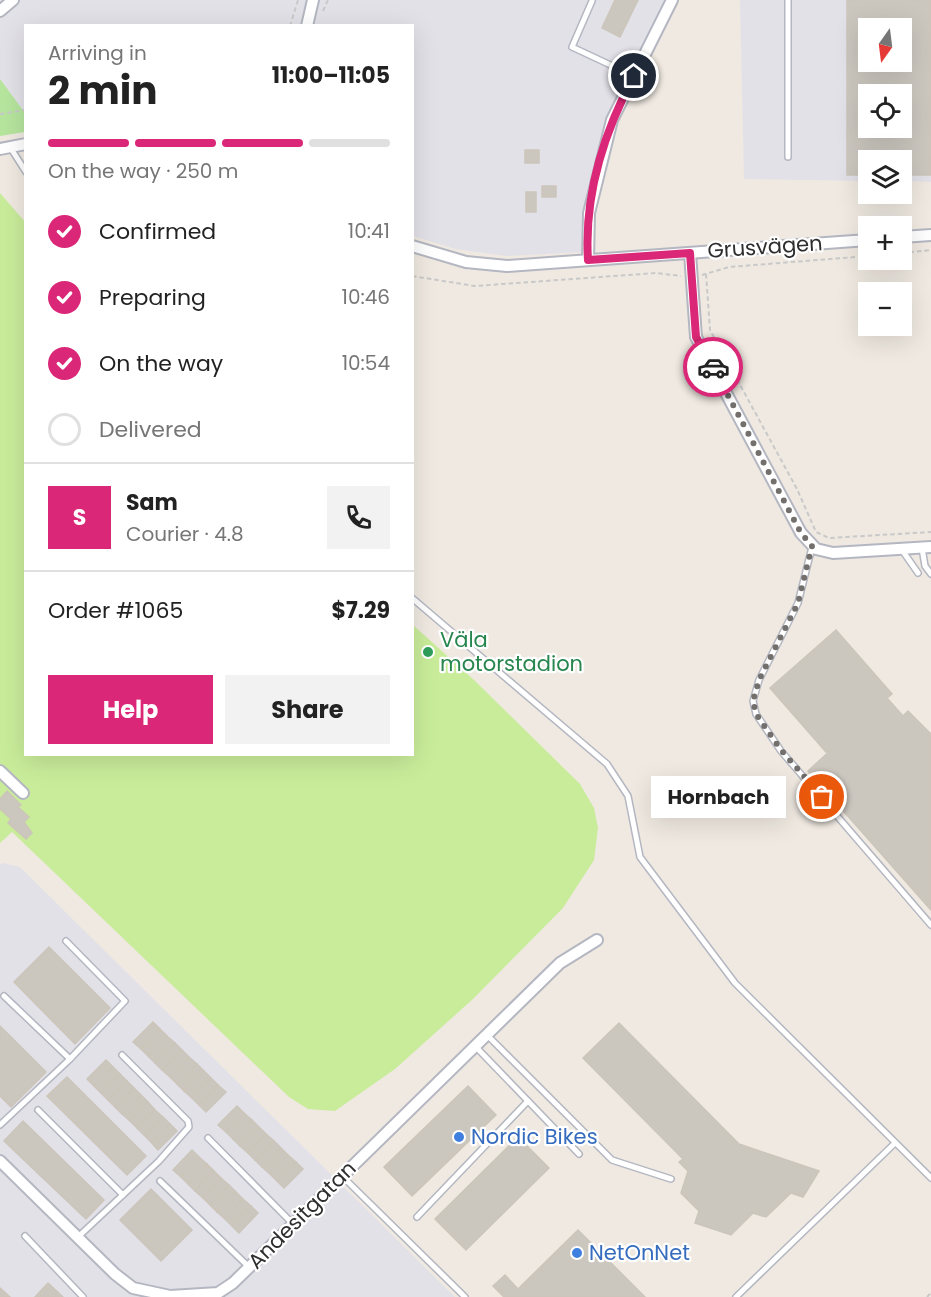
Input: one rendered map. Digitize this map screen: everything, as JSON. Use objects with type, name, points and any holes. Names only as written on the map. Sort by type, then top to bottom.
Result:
[{"type":"street","points":[[0,11],[13,0]]},
{"type":"street","points":[[307,24],[313,0]]},
{"type":"street","points":[[588,260],[587,225],[599,165],[614,113],[672,0]]},
{"type":"street","points":[[5,148],[24,144]]},
{"type":"street","points":[[912,236],[931,235]]},
{"type":"street","name":"Grusvägen","points":[[414,247],[447,258],[487,265],[858,241]]},
{"type":"street","points":[[690,253],[696,337],[801,533],[816,549],[833,553],[926,548]]},
{"type":"street","points":[[0,771],[23,792]]},
{"type":"street","name":"Andesitgatan","points":[[0,1161],[133,1288],[161,1296],[219,1295],[560,963],[597,940]]},
{"type":"lane","points":[[788,0],[788,157]]},
{"type":"lane","points":[[592,2],[572,47],[634,76]]},
{"type":"lane","points":[[5,148],[24,170]]},
{"type":"lane","points":[[812,546],[798,603],[759,680],[753,701],[756,714],[781,750],[931,925]]},
{"type":"lane","points":[[901,548],[918,573]]},
{"type":"lane","points":[[926,548],[925,566],[931,574]]},
{"type":"lane","points":[[414,600],[608,764],[628,796],[640,857],[735,983],[931,1178]]},
{"type":"lane","points":[[1,1122],[70,1059],[125,1001],[66,941]]},
{"type":"lane","points":[[4,996],[70,1059]]},
{"type":"lane","points":[[486,1034],[612,1160],[671,1179]]},
{"type":"lane","points":[[475,1046],[579,1154]]},
{"type":"lane","points":[[78,1237],[159,1161],[189,1127],[188,1121],[122,1055]]},
{"type":"lane","points":[[417,1217],[528,1101]]},
{"type":"lane","points":[[38,1110],[123,1195]]},
{"type":"lane","points":[[208,1138],[293,1224]]},
{"type":"lane","points":[[736,1297],[895,1143]]},
{"type":"lane","points":[[342,1175],[465,1297]]},
{"type":"lane","points":[[160,1181],[249,1268]]},
{"type":"lane","points":[[26,1236],[83,1297]]},
{"type":"path","points":[[291,24],[298,0]]},
{"type":"path","points":[[321,16],[328,0]]},
{"type":"path","points":[[0,114],[24,110]]},
{"type":"path","points":[[912,252],[931,250]]},
{"type":"path","points":[[414,276],[476,286],[656,273],[692,276],[729,267],[858,257]]},
{"type":"path","points":[[706,274],[710,330],[797,489],[816,532],[829,538],[931,532]]},
{"type":"path","points":[[927,1297],[931,1293]]},
{"type":"shaded area","points":[[0,0],[668,0],[610,112],[595,164],[586,213],[584,252],[506,256],[455,249],[414,236],[414,24],[24,24],[24,112],[0,79]]},
{"type":"shaded area","points":[[740,0],[931,0],[931,182],[912,181],[912,150],[858,150],[858,181],[744,179]]},
{"type":"shaded area","points":[[0,864],[20,867],[455,1297],[0,1297]]},
{"type":"green space","points":[[0,79],[24,112],[24,132],[0,136]]},
{"type":"green space","name":"Väla motorstadion","points":[[0,193],[24,221],[24,756],[414,756],[414,626],[474,680],[580,784],[594,808],[598,828],[594,860],[563,908],[473,999],[395,1069],[335,1111],[308,1109],[289,1097],[12,832],[0,843]]},
{"type":"building","points":[[615,0],[638,0],[620,37],[602,28]]},
{"type":"building","points":[[847,0],[931,0],[931,175],[912,175],[912,150],[858,150],[858,175],[847,175]]},
{"type":"building","points":[[525,150],[539,150],[539,163],[525,163]]},
{"type":"building","points":[[542,186],[556,186],[556,197],[542,197]]},
{"type":"building","points":[[526,192],[536,192],[536,212],[526,212]]},
{"type":"building","points":[[836,630],[892,694],[887,698],[903,716],[908,711],[931,734],[931,910],[808,771],[832,749],[826,752],[770,688]]},
{"type":"building","points":[[7,791],[21,805],[18,807],[29,817],[24,822],[32,833],[26,839],[8,823],[11,819],[0,809],[0,799]]},
{"type":"building","points":[[49,947],[110,1008],[75,1044],[14,982]]},
{"type":"building","points":[[153,1022],[160,1029],[141,1049],[133,1042]]},
{"type":"building","points":[[619,1023],[739,1144],[819,1171],[803,1197],[791,1193],[766,1217],[753,1213],[731,1235],[695,1223],[699,1211],[681,1193],[688,1171],[679,1162],[683,1159],[583,1058]]},
{"type":"building","points":[[0,1026],[46,1072],[11,1107],[0,1096]]},
{"type":"building","points":[[160,1029],[167,1036],[148,1056],[141,1049]]},
{"type":"building","points":[[167,1036],[175,1043],[155,1063],[148,1056]]},
{"type":"building","points":[[175,1043],[182,1050],[162,1070],[155,1063]]},
{"type":"building","points":[[182,1050],[189,1057],[170,1077],[162,1070]]},
{"type":"building","points":[[189,1057],[197,1064],[177,1084],[170,1077]]},
{"type":"building","points":[[106,1060],[113,1067],[94,1086],[87,1079]]},
{"type":"building","points":[[197,1064],[204,1071],[184,1091],[177,1084]]},
{"type":"building","points":[[113,1067],[120,1074],[101,1093],[94,1086]]},
{"type":"building","points":[[204,1071],[211,1078],[192,1098],[184,1091]]},
{"type":"building","points":[[120,1074],[127,1081],[108,1100],[101,1093]]},
{"type":"building","points":[[67,1077],[146,1156],[127,1175],[47,1096]]},
{"type":"building","points":[[211,1078],[218,1085],[199,1105],[192,1098]]},
{"type":"building","points":[[127,1081],[134,1088],[115,1107],[108,1100]]},
{"type":"building","points":[[218,1085],[226,1092],[206,1112],[199,1105]]},
{"type":"building","points":[[468,1086],[496,1115],[412,1196],[384,1167]]},
{"type":"building","points":[[134,1088],[141,1095],[122,1114],[115,1107]]},
{"type":"building","points":[[141,1095],[148,1102],[130,1121],[122,1114]]},
{"type":"building","points":[[148,1102],[155,1110],[137,1128],[130,1121]]},
{"type":"building","points":[[237,1106],[244,1113],[226,1132],[218,1125]]},
{"type":"building","points":[[155,1110],[163,1117],[144,1135],[137,1128]]},
{"type":"building","points":[[244,1113],[252,1120],[233,1139],[226,1132]]},
{"type":"building","points":[[163,1117],[170,1124],[151,1142],[144,1135]]},
{"type":"building","points":[[252,1120],[259,1127],[240,1146],[233,1139]]},
{"type":"building","points":[[23,1121],[104,1200],[86,1219],[4,1141]]},
{"type":"building","points":[[170,1124],[177,1131],[158,1150],[151,1142]]},
{"type":"building","points":[[259,1127],[266,1134],[248,1153],[240,1146]]},
{"type":"building","points":[[266,1134],[274,1141],[255,1160],[248,1153]]},
{"type":"building","points":[[518,1137],[549,1168],[466,1250],[435,1219]]},
{"type":"building","points":[[274,1141],[281,1148],[262,1167],[255,1160]]},
{"type":"building","points":[[281,1148],[288,1155],[270,1174],[262,1167]]},
{"type":"building","points":[[192,1150],[199,1157],[181,1177],[173,1170]]},
{"type":"building","points":[[288,1155],[296,1162],[277,1181],[270,1174]]},
{"type":"building","points":[[199,1157],[207,1164],[188,1184],[181,1177]]},
{"type":"building","points":[[296,1162],[303,1169],[284,1188],[277,1181]]},
{"type":"building","points":[[207,1164],[214,1171],[195,1191],[188,1184]]},
{"type":"building","points":[[214,1171],[221,1178],[203,1198],[195,1191]]},
{"type":"building","points":[[221,1178],[229,1185],[210,1205],[203,1198]]},
{"type":"building","points":[[229,1185],[236,1192],[217,1212],[210,1205]]},
{"type":"building","points":[[151,1189],[192,1230],[161,1261],[120,1220]]},
{"type":"building","points":[[236,1192],[243,1199],[225,1219],[217,1212]]},
{"type":"building","points":[[243,1199],[251,1206],[232,1226],[225,1219]]},
{"type":"building","points":[[251,1206],[258,1213],[239,1233],[232,1226]]},
{"type":"building","name":"NetOnNet","points":[[578,1230],[645,1297],[504,1297],[493,1286],[505,1275],[518,1289]]},
{"type":"building","points":[[48,1283],[63,1297],[35,1297]]},
{"type":"building","points":[[0,1288],[10,1297],[0,1297]]},
{"type":"way so far","points":[[713,367],[801,533],[812,546],[798,603],[759,680],[753,701],[756,714],[781,750],[822,797]]},
{"type":"place","name":"Väla motorstadion","points":[[428,652]]},
{"type":"place","name":"Hornbach","points":[[822,797]]},
{"type":"place","name":"Nordic Bikes","points":[[459,1137]]},
{"type":"place","name":"NetOnNet","points":[[577,1253]]},
{"type":"route","points":[[634,76],[614,113],[599,165],[587,225],[588,260],[690,253],[696,337],[713,367]]}]
